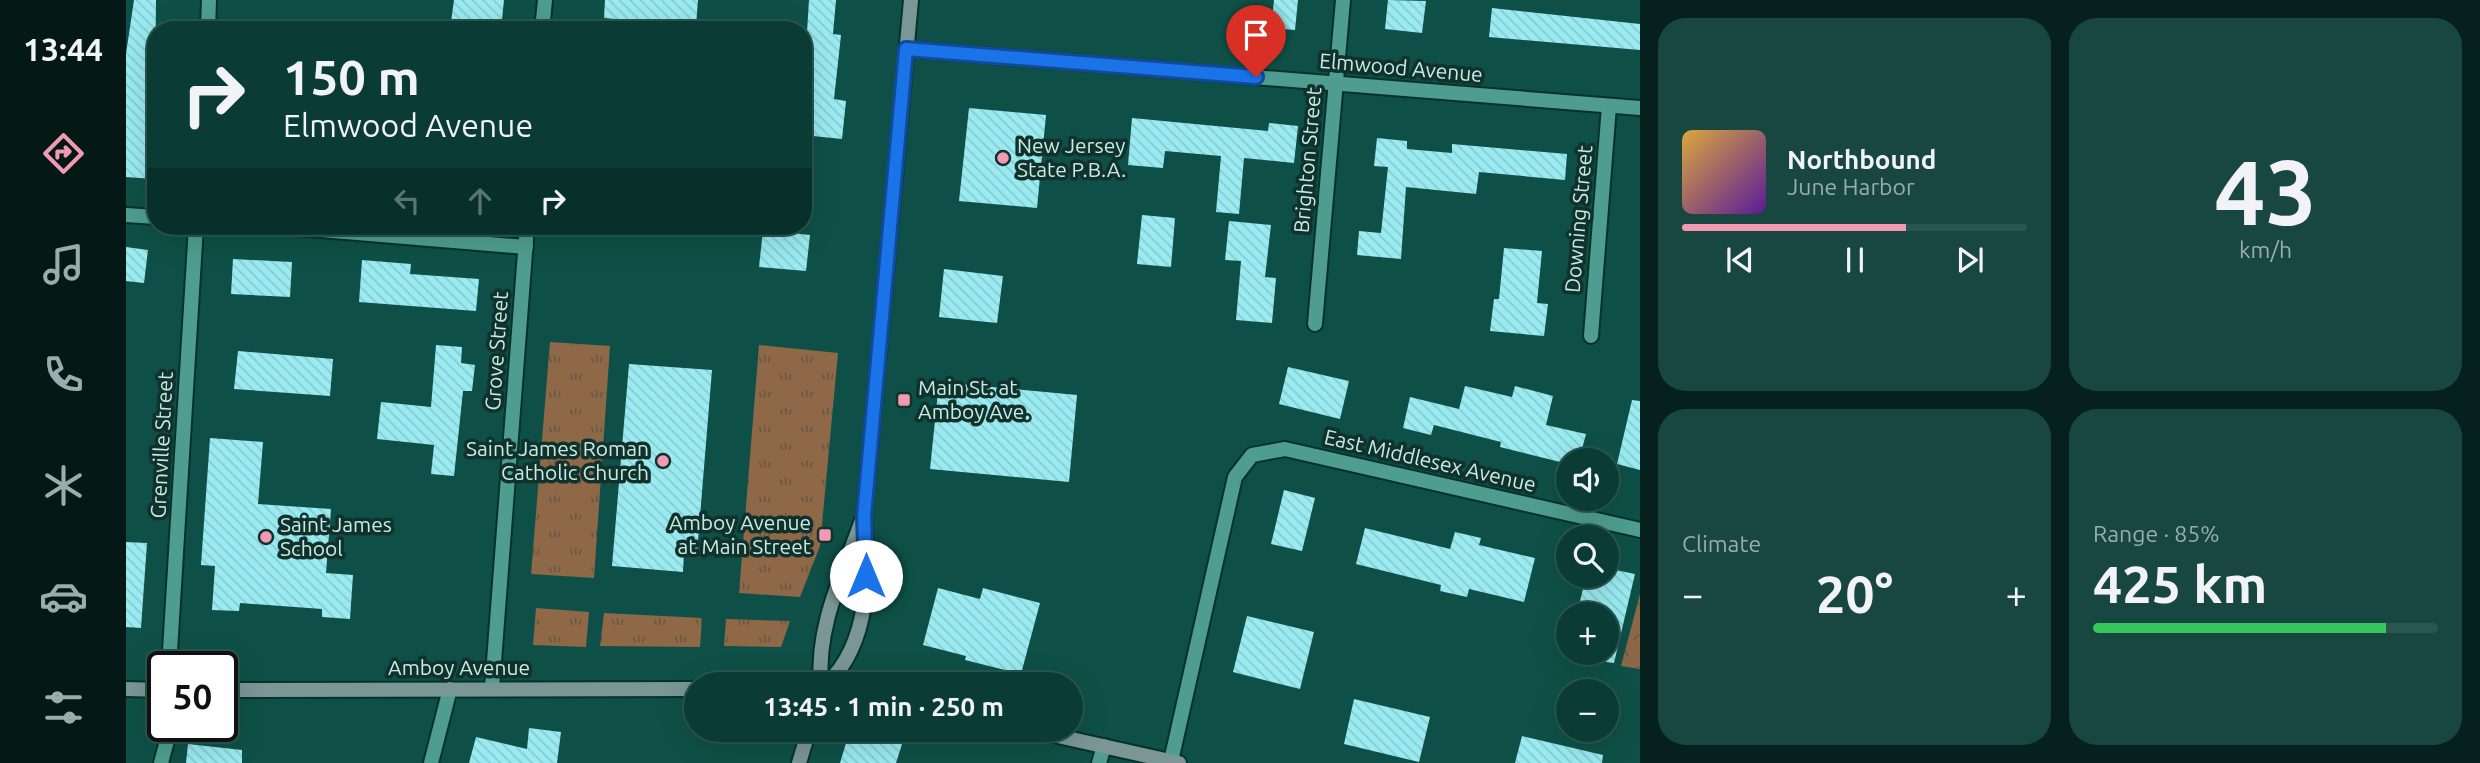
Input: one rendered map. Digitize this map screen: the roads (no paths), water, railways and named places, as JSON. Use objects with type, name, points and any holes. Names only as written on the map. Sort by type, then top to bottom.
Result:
[{"type":"main road","points":[[837,672],[851,655],[859,630],[867,564],[864,516],[911,0]]},
{"type":"main road","points":[[821,672],[821,639],[827,614],[864,516]]},
{"type":"main road","points":[[126,689],[147,690]]},
{"type":"main road","name":"Amboy Avenue","points":[[238,690],[684,689]]},
{"type":"main road","points":[[1083,741],[1175,762]]},
{"type":"main road","points":[[799,763],[805,742]]},
{"type":"street","points":[[208,21],[209,0]]},
{"type":"street","points":[[543,21],[545,0]]},
{"type":"street","name":"Brighton Street","points":[[1315,324],[1343,0]]},
{"type":"street","name":"Elmwood Avenue","points":[[906,49],[1640,108]]},
{"type":"street","name":"Downing Street","points":[[1591,336],[1609,106]]},
{"type":"street","points":[[126,215],[147,216]]},
{"type":"street","name":"Grenville Street","points":[[170,651],[195,235]]},
{"type":"street","points":[[381,235],[526,247]]},
{"type":"street","name":"Grove Street","points":[[492,688],[527,235]]},
{"type":"street","name":"East Middlesex Avenue","points":[[1175,762],[1235,477],[1241,465],[1252,454],[1284,449],[1640,530]]},
{"type":"street","points":[[431,763],[450,689]]},
{"type":"street","points":[[161,763],[167,742]]},
{"type":"street","points":[[1099,763],[1104,746]]},
{"type":"place","name":"New Jersey State P.B.A.","points":[[1003,158]]},
{"type":"place","name":"Main St. at Amboy Ave.","points":[[904,400]]},
{"type":"place","name":"Saint James Roman Catholic Church","points":[[663,461]]},
{"type":"place","name":"Amboy Avenue at Main Street","points":[[825,535]]},
{"type":"place","name":"Saint James School","points":[[266,537]]}]
